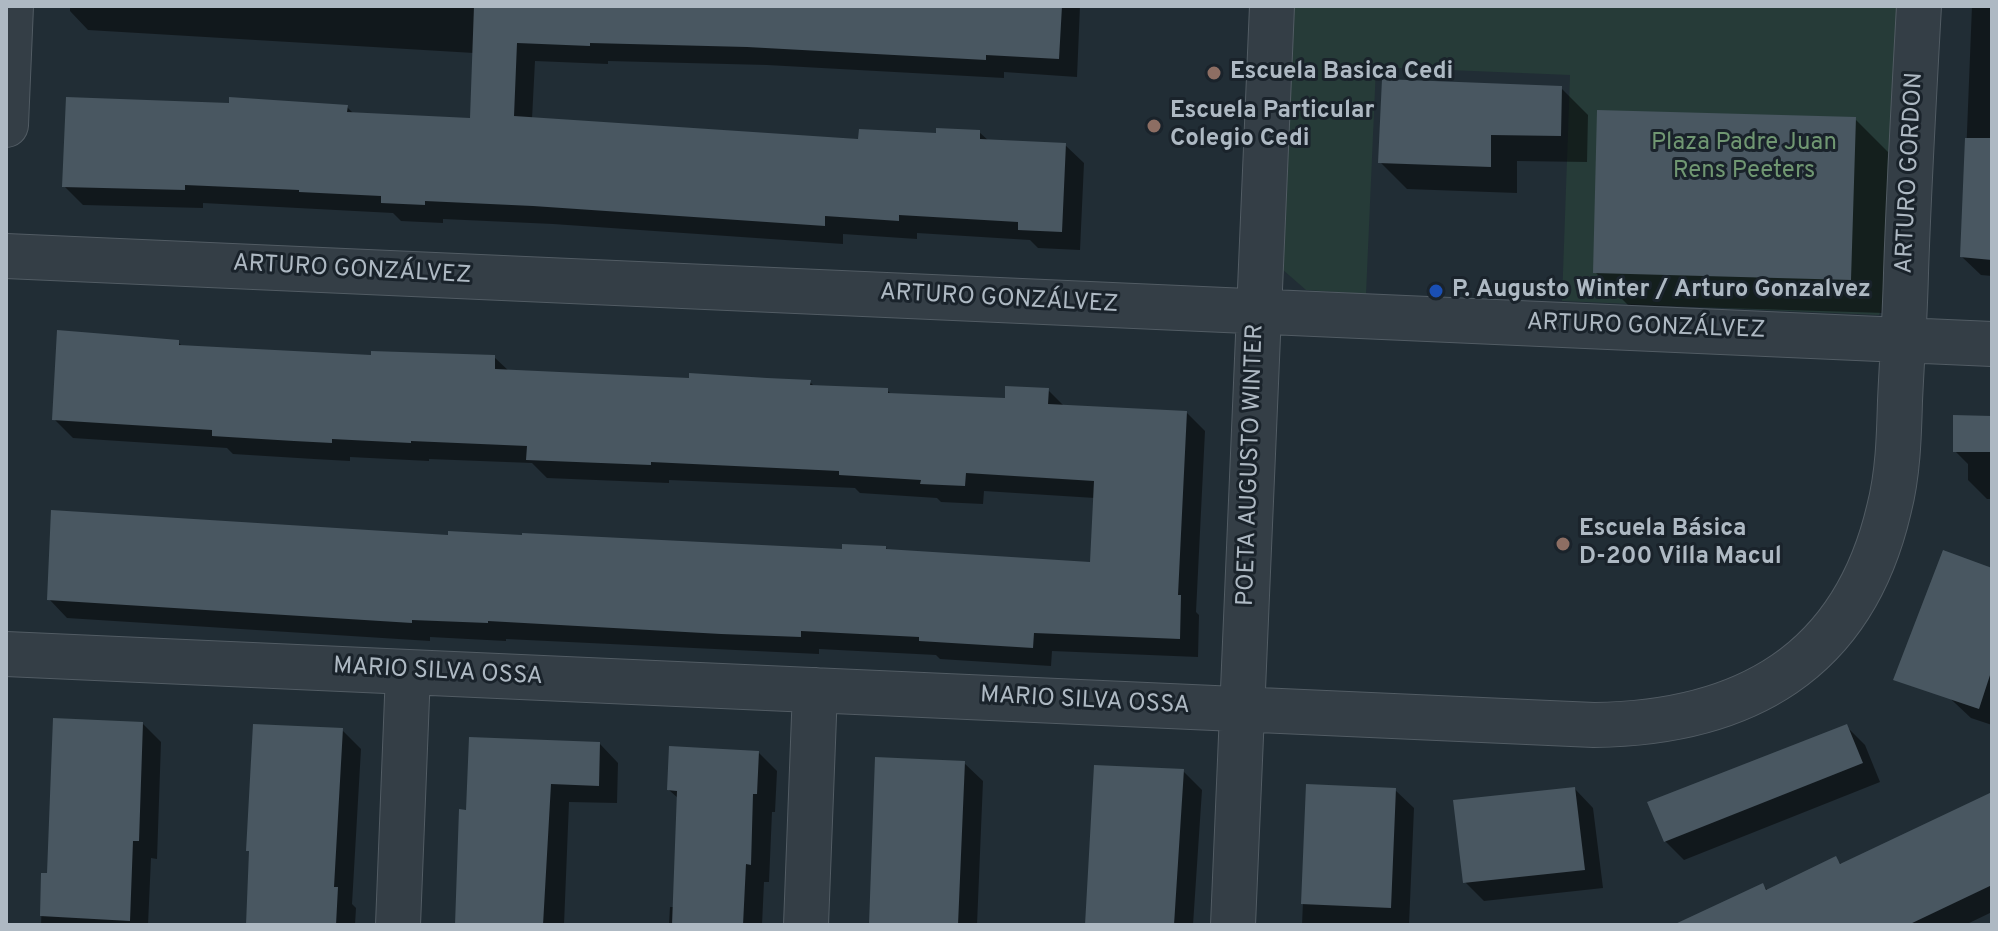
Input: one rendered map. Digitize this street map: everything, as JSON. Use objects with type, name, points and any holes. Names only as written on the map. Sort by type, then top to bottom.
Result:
[{"type":"street","points":[[6,125],[11,6]]},
{"type":"street","name":"POETA AUGUSTO WINTER","points":[[1233,925],[1272,6]]},
{"type":"street","name":"ARTURO GORDON","points":[[1903,340],[1919,6]]},
{"type":"street","name":"ARTURO GONZÁLVEZ","points":[[6,256],[1992,344]]},
{"type":"street","name":"MARIO SILVA OSSA","points":[[6,654],[1594,725],[1638,724],[1682,717],[1721,706],[1775,680],[1821,645],[1864,585],[1890,508],[1896,464],[1903,340]]},
{"type":"street","points":[[398,925],[408,672]]},
{"type":"street","points":[[806,925],[815,690]]},
{"type":"green space","name":"Plaza Padre Juan Rens Peeters","points":[[1292,6],[1901,6],[1890,287],[1879,315],[1562,301],[1570,75],[1376,67],[1366,294],[1306,290],[1282,269]]},
{"type":"building","points":[[474,6],[1062,6],[1059,59],[986,55],[986,60],[747,47],[517,43],[514,116],[858,139],[859,129],[936,133],[936,128],[980,130],[980,139],[1066,143],[1062,232],[1018,230],[1018,222],[899,215],[899,221],[825,216],[825,226],[533,206],[425,201],[425,205],[381,203],[381,196],[299,190],[185,185],[185,190],[62,187],[66,97],[229,103],[229,97],[348,105],[347,112],[470,118]]},
{"type":"building","points":[[1382,79],[1562,86],[1561,136],[1491,135],[1491,167],[1378,163]]},
{"type":"building","points":[[1597,110],[1856,117],[1851,280],[1593,273]]},
{"type":"building","points":[[1965,138],[1992,138],[1992,260],[1960,257]]},
{"type":"building","points":[[57,330],[179,340],[179,345],[371,355],[371,351],[495,355],[495,369],[689,378],[689,373],[811,380],[810,385],[888,388],[888,393],[1005,398],[1005,386],[1049,388],[1048,404],[1187,411],[1178,595],[1181,595],[1180,639],[1034,633],[1033,648],[919,641],[919,637],[801,631],[801,637],[488,621],[412,620],[412,623],[47,600],[51,510],[448,535],[448,531],[522,533],[842,549],[842,544],[886,546],[886,549],[1090,562],[1094,481],[966,473],[965,486],[920,484],[921,480],[839,475],[839,471],[526,460],[527,446],[332,439],[332,443],[294,441],[212,436],[212,430],[52,420]]},
{"type":"building","points":[[1953,415],[1992,416],[1992,452],[1953,452]]},
{"type":"building","points":[[1943,550],[1992,568],[1992,669],[1979,709],[1893,680]]},
{"type":"building","points":[[53,718],[143,722],[139,841],[133,841],[130,921],[40,916],[41,873],[47,873]]},
{"type":"building","points":[[253,724],[343,728],[334,887],[338,887],[336,925],[246,925],[249,851],[246,851]]},
{"type":"building","points":[[1847,724],[1863,763],[1664,842],[1647,802]]},
{"type":"building","points":[[469,737],[600,742],[599,786],[551,784],[543,925],[455,925],[459,809],[466,810]]},
{"type":"building","points":[[669,746],[759,751],[757,794],[753,794],[751,865],[746,864],[743,925],[672,925],[677,791],[667,790]]},
{"type":"building","points":[[875,757],[965,761],[958,925],[869,925]]},
{"type":"building","points":[[1094,765],[1184,769],[1174,925],[1085,925]]},
{"type":"building","points":[[1306,784],[1396,788],[1391,908],[1301,904]]},
{"type":"building","points":[[1575,787],[1585,870],[1463,883],[1453,800]]},
{"type":"building","points":[[1992,792],[1992,885],[1908,925],[1673,925],[1763,883],[1766,890],[1836,856],[1840,864]]},
{"type":"place","name":"Escuela Basica Cedi","points":[[1214,73]]},
{"type":"place","name":"Escuela Particular Colegio Cedi","points":[[1154,126]]},
{"type":"place","name":"P. Augusto Winter / Arturo Gonzalvez","points":[[1436,291]]},
{"type":"place","name":"Escuela Básica D-200 Villa Macul","points":[[1563,544]]}]
